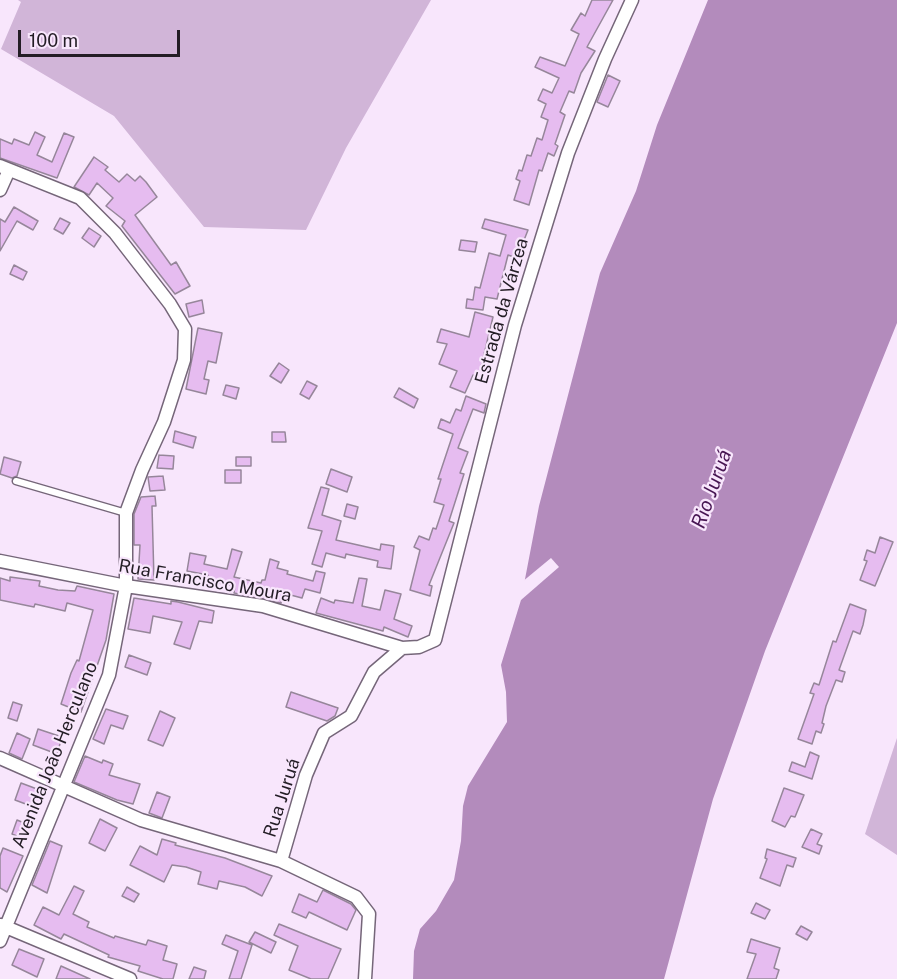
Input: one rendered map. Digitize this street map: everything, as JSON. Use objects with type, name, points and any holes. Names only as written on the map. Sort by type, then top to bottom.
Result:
[{"type":"street","name":"Estrada da Várzea","points":[[435,640],[525,293],[568,153],[605,59],[632,0]]},
{"type":"street","points":[[0,190],[5,168]]},
{"type":"street","name":"Avenida João Herculano","points":[[0,941],[3,925],[64,786],[109,675],[126,586],[126,513],[164,422],[184,360],[185,329],[170,304],[115,233],[80,198],[5,168]]},
{"type":"street","name":"Rua Francisco Moura","points":[[0,561],[126,586],[264,606],[402,648],[419,647],[435,640]]},
{"type":"street","name":"Rua Juruá","points":[[365,979],[369,914],[356,897],[281,861],[306,775],[324,733],[351,716],[374,672],[402,648]]},
{"type":"street","points":[[0,758],[141,820],[281,861]]},
{"type":"street","points":[[3,925],[130,979]]},
{"type":"lane","points":[[16,481],[126,513]]},
{"type":"shaded area","points":[[18,0],[431,0],[346,148],[306,230],[204,227],[114,116],[1,49],[21,2]]},
{"type":"shaded area","points":[[897,738],[897,855],[865,834]]},
{"type":"water","name":"Rio Juruá","points":[[708,0],[897,0],[897,323],[765,651],[713,799],[664,979],[413,979],[414,951],[420,929],[436,911],[454,880],[461,841],[463,806],[468,786],[507,722],[506,692],[501,665],[521,600],[539,506],[600,273],[636,191],[657,125]]},
{"type":"pier","points":[[551,558],[559,567],[521,600],[519,597],[522,582]]},
{"type":"building","points":[[592,0],[613,0],[587,47],[595,51],[581,73],[574,93],[569,91],[560,112],[565,115],[555,144],[558,146],[554,156],[548,153],[542,171],[539,170],[529,205],[514,200],[520,181],[516,179],[519,170],[522,171],[527,155],[531,156],[537,138],[542,140],[548,120],[541,117],[546,104],[538,100],[543,89],[552,93],[559,78],[535,67],[540,57],[565,66],[579,34],[571,30],[581,13],[585,16]]},
{"type":"building","points":[[608,75],[620,81],[608,107],[597,102]]},
{"type":"building","points":[[35,132],[45,137],[37,155],[52,162],[64,133],[74,137],[57,178],[0,158],[0,139],[12,144],[14,139],[29,145]]},
{"type":"building","points":[[94,157],[108,167],[105,170],[119,182],[127,174],[135,181],[140,176],[146,182],[157,197],[135,215],[171,265],[176,262],[190,286],[175,294],[122,226],[125,221],[106,206],[113,198],[97,183],[89,195],[74,187]]},
{"type":"building","points":[[14,207],[38,221],[33,230],[17,221],[0,251],[0,219],[5,222]]},
{"type":"building","points":[[60,218],[70,223],[63,234],[54,229]]},
{"type":"building","points":[[485,219],[528,230],[517,258],[508,255],[497,299],[485,297],[483,310],[466,308],[467,299],[473,300],[475,287],[480,288],[489,253],[500,256],[506,235],[482,228]]},
{"type":"building","points":[[89,228],[101,236],[94,247],[82,238]]},
{"type":"building","points":[[461,240],[477,242],[475,252],[459,250]]},
{"type":"building","points":[[14,265],[27,272],[23,280],[10,274]]},
{"type":"building","points":[[202,300],[204,313],[189,317],[186,304]]},
{"type":"building","points":[[475,312],[493,317],[481,367],[486,369],[482,378],[473,375],[465,393],[450,387],[457,371],[439,364],[447,344],[437,342],[441,329],[469,337]]},
{"type":"building","points":[[198,328],[222,333],[216,363],[208,361],[204,379],[209,380],[206,394],[186,389]]},
{"type":"building","points":[[279,363],[289,370],[281,383],[270,376]]},
{"type":"building","points":[[307,381],[317,386],[309,399],[300,394]]},
{"type":"building","points":[[226,385],[239,388],[236,399],[223,395]]},
{"type":"building","points":[[399,388],[418,399],[414,408],[394,397]]},
{"type":"building","points":[[466,396],[486,404],[484,413],[473,409],[458,448],[468,452],[460,473],[464,474],[449,521],[454,523],[429,585],[432,586],[430,596],[410,590],[420,550],[414,547],[419,536],[429,540],[433,528],[436,529],[444,505],[434,502],[441,479],[438,479],[453,434],[438,428],[441,419],[450,423],[456,409],[461,411]]},
{"type":"building","points":[[175,431],[196,437],[193,448],[173,442]]},
{"type":"building","points":[[272,432],[285,432],[286,442],[272,442]]},
{"type":"building","points":[[159,455],[174,456],[173,469],[157,468]]},
{"type":"building","points":[[4,457],[21,462],[17,476],[12,478],[0,474]]},
{"type":"building","points":[[236,457],[251,457],[251,466],[236,466]]},
{"type":"building","points":[[331,469],[352,477],[347,492],[326,484]]},
{"type":"building","points":[[225,470],[241,470],[241,483],[225,483]]},
{"type":"building","points":[[163,476],[165,490],[150,491],[148,477]]},
{"type":"building","points":[[321,487],[329,489],[322,515],[341,521],[336,540],[380,550],[381,544],[394,546],[391,569],[377,567],[378,561],[346,554],[345,558],[326,553],[322,567],[312,564],[322,531],[308,528]]},
{"type":"building","points":[[155,496],[156,506],[152,506],[154,580],[138,579],[140,545],[134,545],[134,514],[141,497]]},
{"type":"building","points":[[347,504],[358,507],[355,519],[344,516]]},
{"type":"building","points":[[880,537],[893,542],[875,586],[860,580],[867,561],[864,560],[867,550],[875,553]]},
{"type":"building","points":[[232,549],[242,552],[234,577],[261,583],[265,580],[270,559],[279,562],[277,568],[288,571],[287,574],[313,581],[316,571],[325,573],[320,593],[305,589],[302,598],[283,593],[281,603],[234,593],[235,586],[207,581],[208,575],[187,571],[190,553],[206,556],[204,564],[227,569]]},
{"type":"building","points":[[10,577],[40,581],[39,586],[58,590],[75,591],[77,586],[114,594],[106,640],[81,712],[61,704],[71,673],[77,660],[79,661],[93,610],[67,603],[65,611],[35,604],[34,607],[0,600],[0,578],[10,581]]},
{"type":"building","points":[[359,578],[367,579],[362,606],[380,610],[385,590],[401,594],[394,619],[412,626],[408,637],[384,627],[383,631],[316,613],[321,598],[334,603],[335,600],[353,603]]},
{"type":"building","points":[[134,598],[171,604],[171,601],[178,602],[214,611],[212,623],[199,621],[190,649],[174,644],[182,622],[153,616],[150,633],[128,629]]},
{"type":"building","points":[[850,604],[866,610],[863,625],[860,634],[853,631],[839,670],[845,672],[842,682],[836,680],[826,706],[821,733],[816,731],[812,744],[798,739],[814,694],[810,693],[814,683],[819,685],[833,641],[836,642]]},
{"type":"building","points":[[129,655],[151,663],[147,675],[125,667]]},
{"type":"building","points":[[291,692],[338,708],[335,716],[327,721],[286,707]]},
{"type":"building","points":[[13,702],[22,705],[17,721],[8,718]]},
{"type":"building","points":[[106,709],[128,716],[123,729],[111,725],[104,744],[93,739]]},
{"type":"building","points":[[160,711],[175,718],[163,746],[148,740]]},
{"type":"building","points":[[38,729],[62,737],[57,754],[33,745]]},
{"type":"building","points":[[17,733],[30,739],[22,759],[9,753]]},
{"type":"building","points":[[810,752],[819,756],[812,779],[789,771],[792,762],[805,767]]},
{"type":"building","points":[[85,756],[102,763],[103,760],[113,764],[109,775],[140,784],[133,804],[117,800],[74,782]]},
{"type":"building","points":[[21,783],[45,792],[39,809],[15,800]]},
{"type":"building","points":[[784,788],[804,795],[795,817],[791,816],[785,827],[772,821]]},
{"type":"building","points":[[157,792],[170,797],[162,818],[149,813]]},
{"type":"building","points":[[100,819],[117,828],[105,851],[89,843]]},
{"type":"building","points":[[17,820],[29,825],[24,839],[12,834]]},
{"type":"building","points":[[811,829],[822,834],[817,844],[822,846],[819,854],[802,847]]},
{"type":"building","points":[[162,839],[176,843],[175,845],[225,858],[272,876],[262,896],[245,887],[219,881],[217,889],[198,884],[201,872],[186,867],[172,865],[164,882],[130,865],[140,846],[157,855]]},
{"type":"building","points":[[50,841],[62,846],[47,893],[32,885]]},
{"type":"building","points":[[3,848],[23,856],[7,892],[0,888],[0,856]]},
{"type":"building","points":[[767,849],[796,858],[793,867],[787,865],[780,886],[760,878],[767,859],[765,858]]},
{"type":"building","points":[[74,886],[84,891],[73,914],[89,922],[87,927],[114,938],[115,936],[146,945],[148,940],[167,946],[163,960],[177,964],[173,979],[163,979],[138,971],[140,966],[108,957],[109,955],[64,934],[61,939],[34,925],[43,907],[59,915]]},
{"type":"building","points":[[127,887],[139,894],[134,902],[122,896]]},
{"type":"building","points":[[323,890],[351,904],[356,910],[347,930],[309,912],[306,918],[292,912],[299,894],[317,902]]},
{"type":"building","points":[[756,903],[770,910],[765,919],[751,913]]},
{"type":"building","points":[[279,924],[341,949],[328,979],[311,979],[289,970],[298,946],[274,935]]},
{"type":"building","points":[[801,926],[812,932],[807,940],[796,934]]},
{"type":"building","points":[[255,932],[276,942],[271,953],[249,942]]},
{"type":"building","points":[[226,935],[252,945],[241,979],[229,979],[238,951],[222,944]]},
{"type":"building","points":[[751,939],[780,948],[774,968],[779,970],[776,979],[747,979],[756,954],[747,952]]},
{"type":"building","points":[[19,949],[44,959],[37,977],[12,965]]},
{"type":"building","points":[[61,966],[90,979],[56,979]]},
{"type":"building","points":[[194,967],[206,971],[204,979],[189,979]]}]
